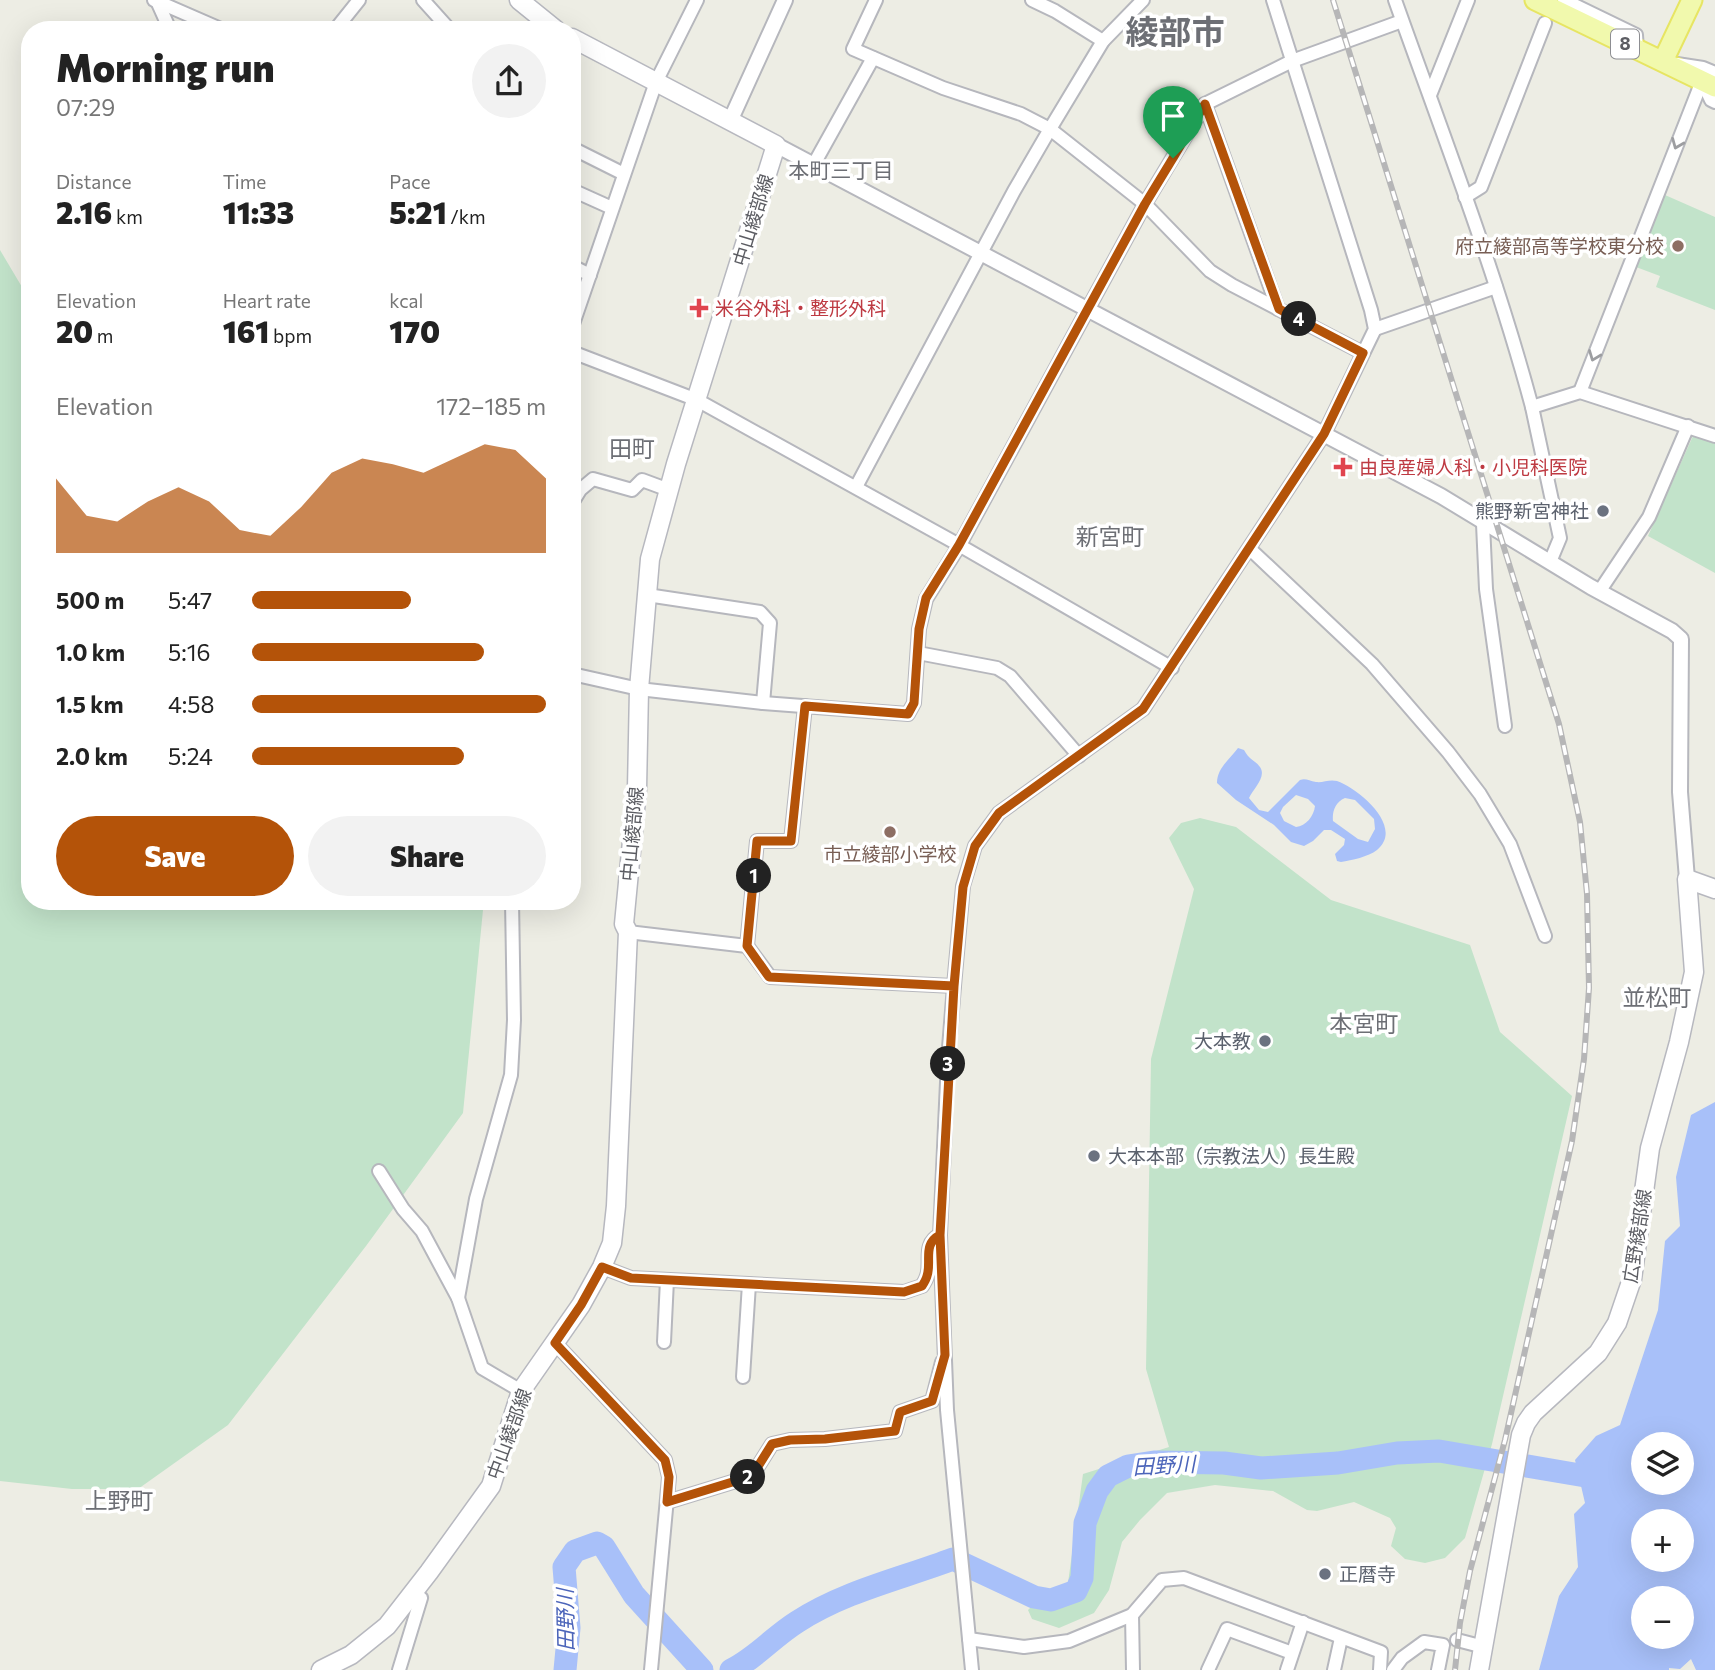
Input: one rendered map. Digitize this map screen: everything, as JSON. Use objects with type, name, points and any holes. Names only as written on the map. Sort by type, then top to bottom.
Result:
[{"type":"main road","points":[[519,0],[545,21]]},
{"type":"main road","name":"8","points":[[1535,0],[1663,61],[1711,80]]},
{"type":"main road","points":[[1663,61],[1692,0]]},
{"type":"main road","points":[[581,43],[776,145]]},
{"type":"main road","name":"中山綾部線","points":[[321,1670],[351,1655],[387,1626],[491,1486],[521,1391],[581,1305],[612,1243],[628,932],[624,924],[637,789],[639,689],[650,559],[776,145]]},
{"type":"main road","points":[[1687,879],[1712,888]]},
{"type":"main road","name":"広野綾部線","points":[[1479,1670],[1526,1423],[1533,1413],[1598,1353],[1618,1324],[1632,1279],[1650,1148],[1679,1042],[1694,972],[1687,879]]},
{"type":"street","points":[[342,21],[359,0]]},
{"type":"street","points":[[423,0],[442,21]]},
{"type":"street","points":[[581,301],[656,82],[697,0]]},
{"type":"street","points":[[731,120],[785,0]]},
{"type":"street","points":[[876,0],[853,49],[943,88],[1021,114],[1050,129],[1145,204],[1210,271],[1363,353]]},
{"type":"street","points":[[1032,0],[1055,10],[1103,41]]},
{"type":"street","points":[[856,487],[1050,129],[1103,41],[1143,0]]},
{"type":"street","points":[[972,1670],[947,1410],[940,1235],[954,986],[963,887],[975,846],[999,813],[1143,709],[1324,434],[1375,329],[1273,0]]},
{"type":"street","points":[[1395,0],[1513,335],[1532,407],[1560,538],[1550,562]]},
{"type":"street","points":[[1430,95],[1468,0]]},
{"type":"street","points":[[1564,0],[1636,35],[1637,49]]},
{"type":"street","points":[[155,1],[174,3],[207,21]]},
{"type":"street","points":[[155,1],[165,21]]},
{"type":"street","points":[[581,676],[639,689],[764,703],[908,714],[914,703],[919,629],[926,598],[959,545],[1145,204],[1205,104],[1292,61],[1402,21]]},
{"type":"street","points":[[1465,197],[1481,187],[1545,23]]},
{"type":"street","points":[[814,164],[873,58]]},
{"type":"street","points":[[1711,80],[1711,100],[1715,102]]},
{"type":"street","points":[[1580,392],[1711,80]]},
{"type":"street","points":[[1205,104],[1279,309]]},
{"type":"street","points":[[776,145],[1441,496],[1483,524],[1599,592],[1672,631],[1681,639],[1680,792],[1687,879]]},
{"type":"street","points":[[581,153],[624,174]]},
{"type":"street","points":[[581,194],[612,208]]},
{"type":"street","points":[[581,270],[590,275]]},
{"type":"street","points":[[1375,329],[1496,287]]},
{"type":"street","points":[[581,355],[697,400],[959,545],[1172,668]]},
{"type":"street","points":[[1532,407],[1580,392],[1715,436]]},
{"type":"street","points":[[1599,592],[1649,517],[1688,426]]},
{"type":"street","points":[[581,489],[593,479],[632,490],[642,480],[669,490]]},
{"type":"street","points":[[1483,524],[1486,589],[1505,726]]},
{"type":"street","points":[[1250,549],[1372,664],[1448,752],[1480,794],[1510,844],[1545,936]]},
{"type":"street","points":[[647,595],[760,612],[771,623],[764,703]]},
{"type":"street","points":[[918,653],[997,667],[1010,676],[1079,756]]},
{"type":"street","points":[[805,706],[791,841],[757,841],[747,946],[769,977],[954,986]]},
{"type":"street","points":[[458,1298],[476,1199],[511,1075],[514,1020],[512,910]]},
{"type":"street","points":[[628,932],[747,946]]},
{"type":"street","points":[[379,1171],[403,1209],[422,1231],[458,1298],[482,1368],[521,1391]]},
{"type":"street","points":[[602,1267],[631,1278],[904,1292],[922,1286],[928,1274],[927,1253],[935,1238],[940,1235]]},
{"type":"street","points":[[664,1342],[667,1280]]},
{"type":"street","points":[[743,1377],[749,1284]]},
{"type":"street","points":[[555,1343],[665,1460],[669,1477],[651,1670]]},
{"type":"street","points":[[667,1502],[752,1476],[772,1444],[895,1431],[900,1412],[932,1401],[945,1355]]},
{"type":"street","points":[[969,1639],[1024,1647],[1069,1641],[1132,1615],[1162,1580],[1184,1578],[1381,1652],[1380,1670]]},
{"type":"street","points":[[399,1670],[421,1598],[413,1593]]},
{"type":"street","points":[[1132,1615],[1133,1670]]},
{"type":"street","points":[[1287,1670],[1303,1622]]},
{"type":"street","points":[[1208,1670],[1227,1629],[1292,1653]]},
{"type":"street","points":[[1334,1670],[1341,1638]]},
{"type":"street","points":[[1457,1640],[1484,1647]]},
{"type":"street","points":[[1392,1670],[1402,1658],[1423,1642],[1443,1645],[1438,1670]]},
{"type":"green space","points":[[1665,195],[1715,217],[1715,310],[1656,287],[1660,276],[1636,267]]},
{"type":"green space","points":[[0,250],[21,285],[21,910],[483,910],[463,1113],[366,1246],[228,1425],[138,1489],[72,1489],[0,1481]]},
{"type":"green space","points":[[1693,436],[1715,443],[1715,573],[1648,536]]},
{"type":"green space","points":[[1200,818],[1236,827],[1331,900],[1470,945],[1500,1032],[1572,1096],[1492,1444],[1465,1538],[1445,1558],[1425,1563],[1405,1559],[1391,1546],[1396,1528],[1390,1518],[1354,1502],[1317,1511],[1307,1510],[1273,1491],[1215,1485],[1167,1493],[1122,1542],[1109,1590],[1094,1613],[1059,1628],[1032,1619],[1028,1610],[1034,1604],[1062,1604],[1068,1583],[1083,1474],[1169,1447],[1146,1369],[1151,1059],[1194,889],[1169,838],[1181,823]]},
{"type":"water","points":[[1238,748],[1244,750],[1262,771],[1261,779],[1249,798],[1259,810],[1268,812],[1300,780],[1337,781],[1356,792],[1375,810],[1386,830],[1384,841],[1369,855],[1341,862],[1337,861],[1335,854],[1344,845],[1345,839],[1331,830],[1324,830],[1304,846],[1291,842],[1274,825],[1236,800],[1217,783],[1222,768]],"holes":[[[1296,795],[1308,799],[1315,806],[1309,820],[1296,827],[1284,821],[1280,813]],[[1345,798],[1355,800],[1374,819],[1375,829],[1368,842],[1358,839],[1333,821],[1335,808]]]},
{"type":"water","points":[[1715,1102],[1715,1670],[1696,1670],[1691,1659],[1680,1669],[1669,1670],[1539,1670],[1559,1596],[1578,1567],[1574,1514],[1585,1503],[1575,1460],[1596,1436],[1620,1425],[1658,1310],[1665,1241],[1680,1226],[1676,1177],[1691,1115]]},
{"type":"waterway","name":"田野川","points":[[731,1670],[815,1611],[853,1594],[953,1559],[1034,1597],[1051,1600],[1076,1591],[1082,1578],[1085,1523],[1097,1491],[1108,1476],[1128,1466],[1154,1462],[1224,1463],[1261,1468],[1338,1463],[1397,1453],[1439,1451],[1609,1480]]},
{"type":"waterway","name":"田野川","points":[[565,1670],[569,1628],[564,1567],[575,1551],[597,1543],[604,1547],[634,1595],[702,1670]]},
{"type":"railway","points":[[1333,0],[1559,724],[1580,822],[1587,894],[1589,988],[1584,1059],[1572,1141],[1505,1440],[1470,1571],[1455,1670]]},
{"type":"place","name":"府立綾部高等学校東分校","points":[[1678,246]]},
{"type":"place","name":"米谷外科・整形外科","points":[[699,308]]},
{"type":"place","name":"由良産婦人科・小児科医院","points":[[1343,467]]},
{"type":"place","name":"熊野新宮神社","points":[[1603,511]]},
{"type":"place","name":"市立綾部小学校","points":[[890,832]]},
{"type":"place","name":"大本教","points":[[1265,1041]]},
{"type":"place","name":"大本本部（宗教法人）長生殿","points":[[1094,1156]]},
{"type":"place","name":"正暦寺","points":[[1325,1574]]},
{"type":"district","name":"綾部市","points":[[1175,32]]},
{"type":"district","name":"本町三丁目","points":[[841,171]]},
{"type":"district","name":"田町","points":[[632,449]]},
{"type":"district","name":"新宮町","points":[[1110,537]]},
{"type":"district","name":"並松町","points":[[1657,998]]},
{"type":"district","name":"本宮町","points":[[1364,1024]]},
{"type":"district","name":"上野町","points":[[119,1501]]},
{"type":"route","points":[[1173,158],[1145,204],[959,545],[926,598],[919,629],[914,703],[908,714],[805,706],[791,841],[757,841],[747,946],[769,977],[954,986],[940,1235],[945,1355],[932,1401],[900,1412],[895,1431],[772,1444],[752,1476],[667,1502],[669,1477],[665,1460],[555,1343],[581,1305],[602,1267],[631,1278],[904,1292],[922,1286],[928,1274],[927,1253],[935,1238],[940,1235],[948,1060],[954,986],[963,887],[975,846],[999,813],[1143,709],[1324,434],[1363,353],[1279,309],[1205,104],[1173,158]]}]
